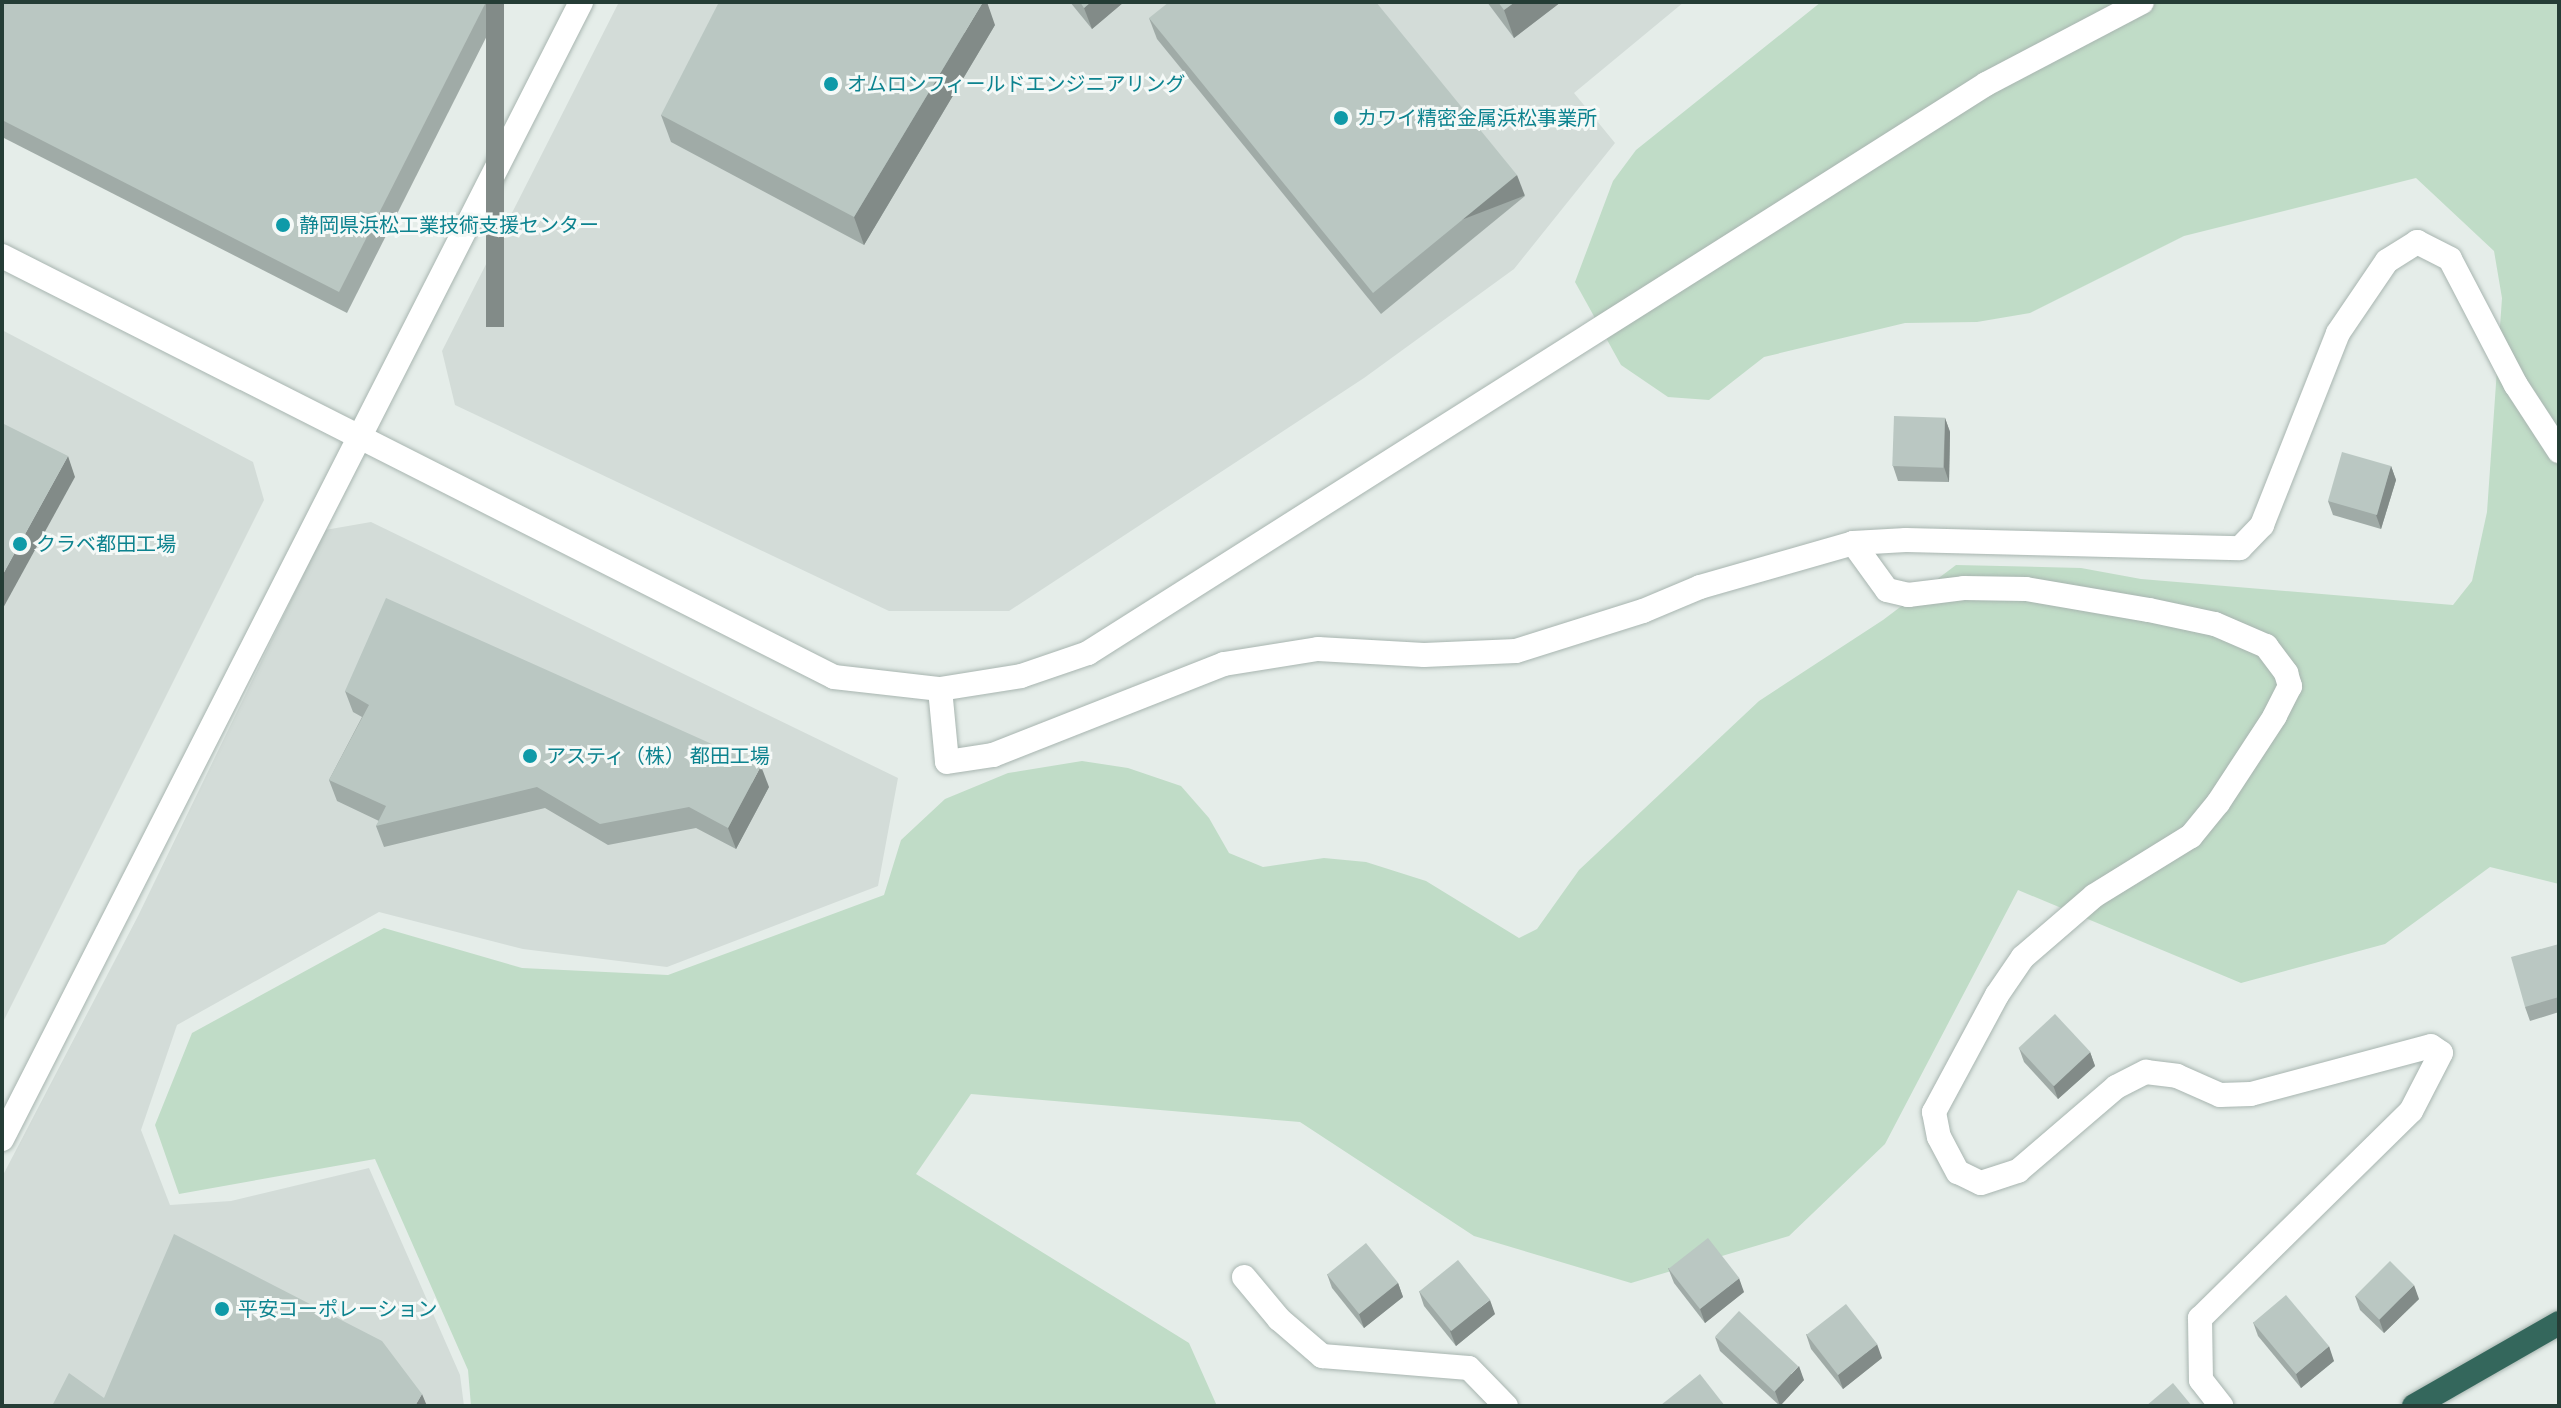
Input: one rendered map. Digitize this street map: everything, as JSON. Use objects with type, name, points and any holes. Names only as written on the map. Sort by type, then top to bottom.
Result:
[{"type":"highway","points":[[2414,1406],[2559,1323]]},
{"type":"street","points":[[2,1139],[581,2]]},
{"type":"street","points":[[2,256],[358,441],[834,677],[940,689],[1021,676],[1088,653],[1986,84],[2142,2]]},
{"type":"street","points":[[940,689],[947,762],[993,755],[1224,664],[1318,649],[1424,655],[1516,651],[1643,611],[1700,587],[1853,543],[1906,540],[2240,548],[2262,525],[2338,333],[2387,261],[2417,242],[2450,259],[2516,385],[2559,451]]},
{"type":"street","points":[[1853,543],[1887,590],[1908,595],[1964,588],[2026,589],[2175,615],[2215,624],[2266,646],[2286,673],[2290,686],[2275,716],[2218,803],[2191,836],[2094,896],[2023,957],[1982,1019],[1934,1112],[1939,1137],[1958,1172],[1981,1183],[2018,1171],[2116,1087],[2146,1072],[2177,1076],[2220,1095],[2251,1094],[2431,1046],[2441,1053],[2411,1111],[2200,1318],[2201,1380],[2221,1406]]},
{"type":"street","points":[[1244,1277],[1279,1319],[1322,1356],[1469,1368],[1506,1406]]},
{"type":"shaded area","points":[[619,2],[1684,2],[1574,93],[1615,143],[1514,269],[1364,378],[1009,611],[889,611],[455,405],[442,351]]},
{"type":"shaded area","points":[[2,330],[253,462],[264,500],[2,1024]]},
{"type":"shaded area","points":[[371,522],[898,778],[878,886],[667,967],[523,949],[379,912],[177,1025],[141,1130],[170,1205],[231,1201],[369,1168],[460,1375],[464,1406],[2,1406],[2,1177],[138,916],[325,530]]},
{"type":"green space","points":[[1821,2],[2559,2],[2559,884],[2490,867],[2385,944],[2241,983],[2018,890],[1885,1144],[1789,1236],[1631,1283],[1474,1236],[1300,1122],[971,1094],[916,1174],[1189,1343],[1217,1406],[471,1406],[468,1370],[375,1159],[179,1194],[155,1125],[192,1033],[384,928],[522,968],[668,975],[884,895],[901,840],[945,799],[1008,773],[1082,761],[1128,768],[1181,786],[1209,818],[1229,853],[1263,867],[1324,858],[1366,862],[1426,881],[1519,938],[1537,929],[1579,870],[1759,701],[1883,620],[1956,565],[2081,568],[2141,579],[2453,605],[2472,581],[2487,512],[2502,298],[2494,251],[2416,178],[2184,236],[2030,313],[1977,322],[1905,323],[1764,357],[1709,400],[1668,397],[1621,365],[1575,282],[1613,181],[1636,150]]},
{"type":"building","name":"静岡県浜松工業技術支援センター","points":[[2,2],[486,2],[339,292],[2,120]]},
{"type":"building","name":"オムロンフィールドエンジニアリング","points":[[719,2],[983,2],[854,217],[661,115]]},
{"type":"building","name":"カワイ精密金属浜松事業所","points":[[1169,2],[1376,2],[1517,175],[1373,293],[1149,18]]},
{"type":"building","points":[[1498,2],[1515,2],[1504,10]]},
{"type":"building","points":[[1894,416],[1945,418],[1943,468],[1892,466]]},
{"type":"building","name":"クラベ都田工場","points":[[2,423],[68,456],[2,576]]},
{"type":"building","points":[[2342,452],[2391,466],[2377,515],[2328,501]]},
{"type":"building","name":"アスティ（株） 都田工場","points":[[386,598],[761,766],[728,828],[689,807],[600,824],[537,787],[376,826],[386,806],[329,780],[369,705],[345,691]]},
{"type":"building","points":[[2559,944],[2559,997],[2525,1007],[2511,957]]},
{"type":"building","points":[[2055,1014],[2090,1052],[2054,1086],[2018,1048]]},
{"type":"building","name":"平安コーポレーション","points":[[174,1234],[382,1341],[422,1394],[415,1406],[52,1406],[69,1373],[104,1398]]},
{"type":"building","points":[[1708,1238],[1739,1278],[1700,1309],[1669,1269]]},
{"type":"building","points":[[1366,1243],[1398,1283],[1359,1314],[1327,1274]]},
{"type":"building","points":[[1458,1260],[1490,1300],[1451,1331],[1419,1291]]},
{"type":"building","points":[[2390,1261],[2414,1285],[2379,1320],[2355,1296]]},
{"type":"building","points":[[2286,1295],[2329,1346],[2296,1374],[2253,1323]]},
{"type":"building","points":[[1846,1304],[1877,1344],[1838,1375],[1807,1335]]},
{"type":"building","points":[[1739,1311],[1798,1366],[1774,1392],[1715,1337]]},
{"type":"building","points":[[1700,1374],[1725,1406],[1661,1405]]},
{"type":"building","points":[[2173,1383],[2192,1406],[2146,1406]]},
{"type":"place","name":"オムロンフィールドエンジニアリング","points":[[831,84]]},
{"type":"place","name":"カワイ精密金属浜松事業所","points":[[1341,118]]},
{"type":"place","name":"静岡県浜松工業技術支援センター","points":[[283,225]]},
{"type":"place","name":"クラベ都田工場","points":[[20,544]]},
{"type":"place","name":"アスティ（株） 都田工場","points":[[530,756]]},
{"type":"place","name":"平安コーポレーション","points":[[222,1309]]}]
